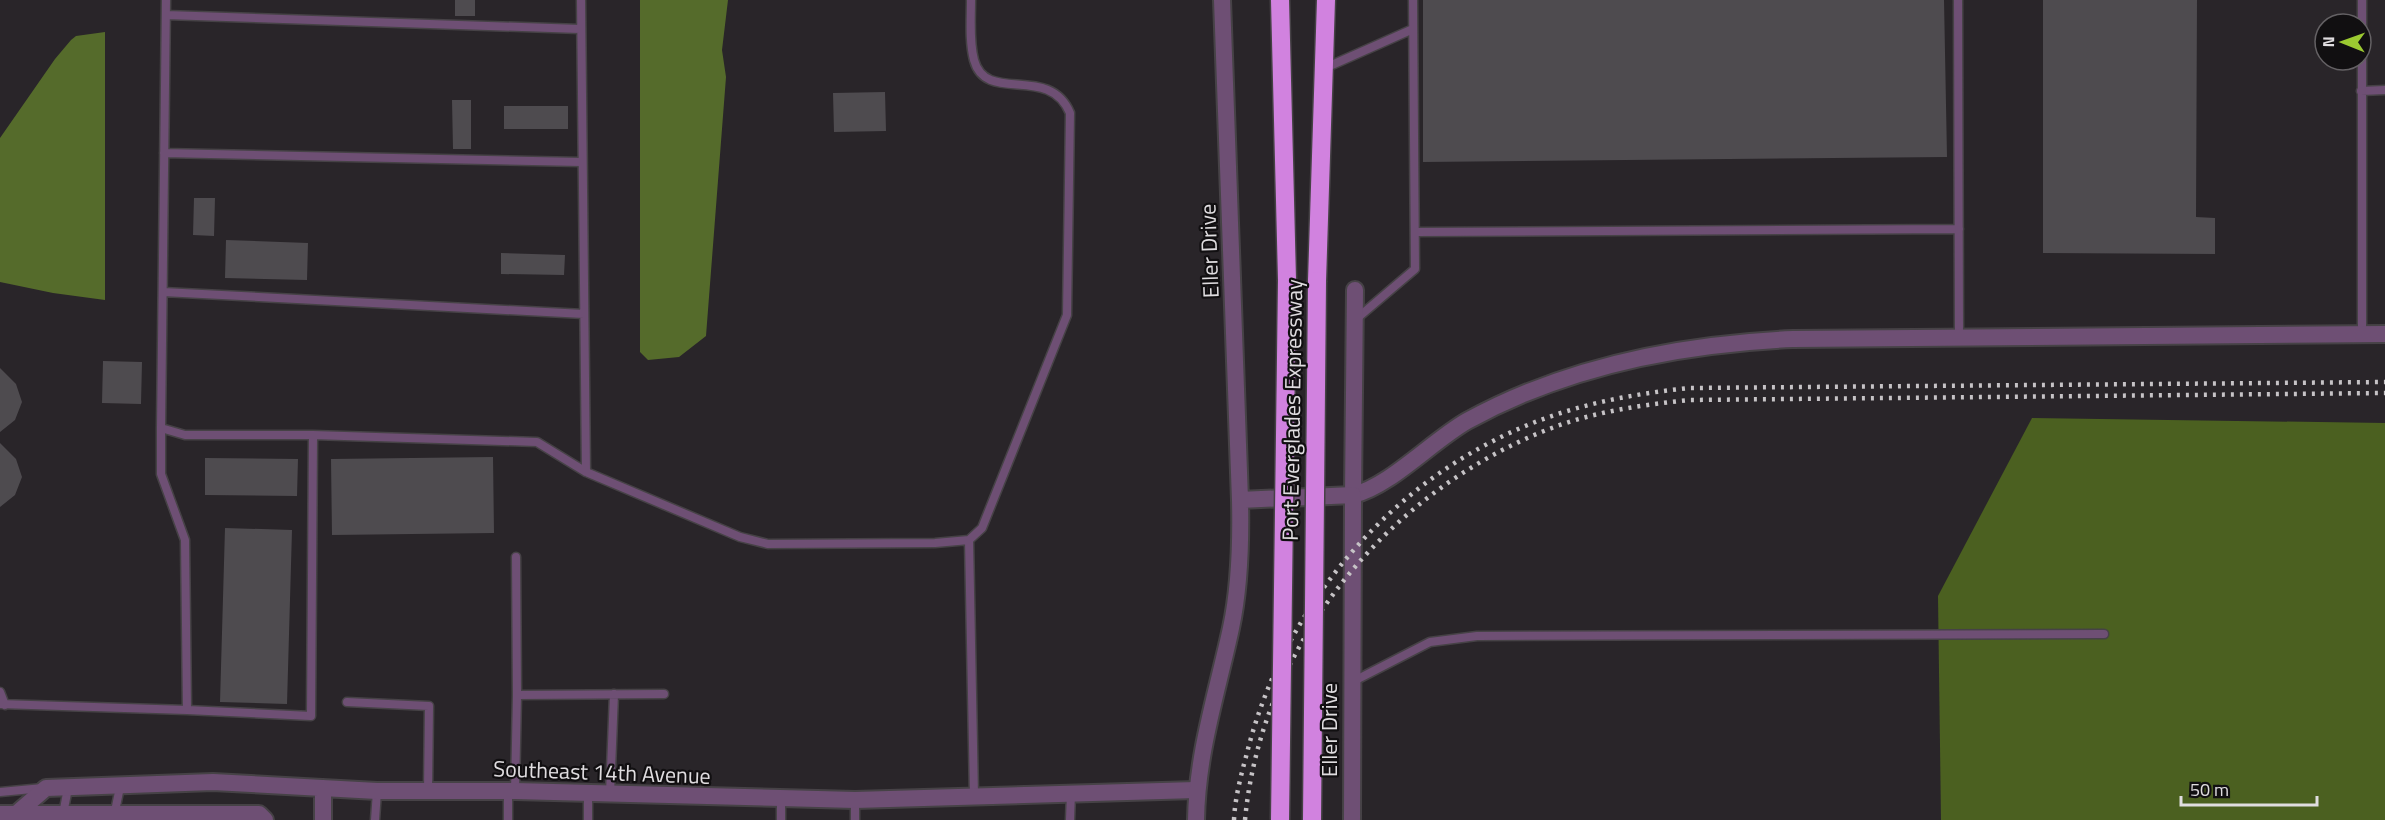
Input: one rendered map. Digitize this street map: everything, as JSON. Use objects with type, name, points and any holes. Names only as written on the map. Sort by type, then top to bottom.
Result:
[{"type":"highway","name":"Port Everglades Expressway","points":[[1280,0],[1287,280],[1280,820]]},
{"type":"highway","name":"Port Everglades Expressway","points":[[1312,820],[1317,281],[1326,0]]},
{"type":"street","name":"Eller Drive","points":[[1196,820],[1196,790],[1205,731],[1235,606],[1240,558],[1240,500],[1222,0]]},
{"type":"street","name":"Eller Drive","points":[[1352,820],[1355,290]]},
{"type":"street","points":[[1240,500],[1353,495],[1378,485],[1434,442],[1491,409],[1547,384],[1609,365],[1669,352],[1752,341],[2385,334]]},
{"type":"street","name":"Southeast 14th Avenue","points":[[46,788],[213,782],[377,791],[511,791],[855,801],[1071,792],[1196,790]]},
{"type":"street","points":[[11,816],[46,788]]},
{"type":"street","points":[[322,820],[323,788]]},
{"type":"street","points":[[11,816],[63,814],[113,817],[194,817],[259,814],[265,820]]},
{"type":"lane","points":[[166,0],[162,474],[184,540],[187,710]]},
{"type":"lane","points":[[581,0],[586,472]]},
{"type":"lane","points":[[161,428],[184,435],[313,435],[537,442],[586,472],[740,537],[768,544],[935,543],[969,540],[982,528],[1067,315],[1070,290],[1070,113],[1064,99],[1051,90],[1036,86],[1001,84],[984,75],[974,62],[971,0]]},
{"type":"lane","points":[[1354,320],[1415,268],[1413,0]]},
{"type":"lane","points":[[1958,0],[1959,338]]},
{"type":"lane","points":[[2362,0],[2362,334]]},
{"type":"lane","points":[[166,15],[580,29]]},
{"type":"lane","points":[[1325,68],[1413,29]]},
{"type":"lane","points":[[2361,91],[2385,90]]},
{"type":"lane","points":[[164,153],[581,162]]},
{"type":"lane","points":[[1415,232],[1959,229]]},
{"type":"lane","points":[[163,292],[584,314]]},
{"type":"lane","points":[[0,692],[3,704],[311,716],[313,435]]},
{"type":"lane","points":[[969,540],[974,796]]},
{"type":"lane","points":[[508,820],[517,695],[516,557]]},
{"type":"lane","points":[[1352,683],[1430,642],[1477,636],[2104,634]]},
{"type":"lane","points":[[610,794],[614,694]]},
{"type":"lane","points":[[517,695],[664,694]]},
{"type":"lane","points":[[346,702],[429,706],[428,791]]},
{"type":"lane","points":[[113,817],[120,787]]},
{"type":"lane","points":[[0,792],[46,788]]},
{"type":"lane","points":[[63,814],[68,788]]},
{"type":"lane","points":[[375,820],[377,791]]},
{"type":"lane","points":[[1070,820],[1071,792]]},
{"type":"lane","points":[[588,793],[588,820]]},
{"type":"lane","points":[[781,800],[781,820]]},
{"type":"lane","points":[[855,801],[855,820]]},
{"type":"shaded area","points":[[640,0],[728,0],[722,50],[726,77],[706,336],[679,357],[648,360],[640,352]]},
{"type":"shaded area","points":[[105,32],[105,300],[53,293],[0,282],[0,138],[55,59],[71,40],[76,36]]},
{"type":"shaded area","points":[[2032,418],[2385,423],[2385,820],[1941,820],[1938,596]]},
{"type":"building","points":[[455,0],[475,0],[475,16],[455,16]]},
{"type":"building","points":[[1423,0],[1944,0],[1947,157],[1423,162]]},
{"type":"building","points":[[2043,0],[2197,0],[2196,217],[2215,218],[2215,254],[2043,253]]},
{"type":"building","points":[[885,92],[886,131],[834,132],[833,93]]},
{"type":"building","points":[[452,100],[471,100],[471,149],[453,149]]},
{"type":"building","points":[[504,106],[568,106],[568,129],[504,129]]},
{"type":"building","points":[[194,198],[215,198],[214,236],[193,235]]},
{"type":"building","points":[[226,240],[308,243],[307,280],[225,278]]},
{"type":"building","points":[[501,253],[565,255],[564,275],[501,274]]},
{"type":"building","points":[[103,361],[142,362],[141,404],[102,403]]},
{"type":"building","points":[[0,368],[16,384],[22,402],[15,420],[0,432]]},
{"type":"building","points":[[0,443],[16,459],[22,477],[15,495],[0,507]]},
{"type":"building","points":[[493,457],[494,533],[332,535],[331,459]]},
{"type":"building","points":[[205,458],[298,459],[297,496],[205,495]]},
{"type":"building","points":[[225,528],[292,530],[287,704],[220,702]]},
{"type":"railway","points":[[1234,820],[1241,775],[1263,700],[1284,653],[1309,609],[1339,567],[1373,529],[1411,495],[1452,464],[1497,439],[1543,419],[1591,404],[1689,388],[2385,382]]},
{"type":"railway","points":[[1245,820],[1256,756],[1276,695],[1304,638],[1340,585],[1383,537],[1432,494],[1486,459],[1562,424],[1616,410],[1690,400],[2385,393]]}]
